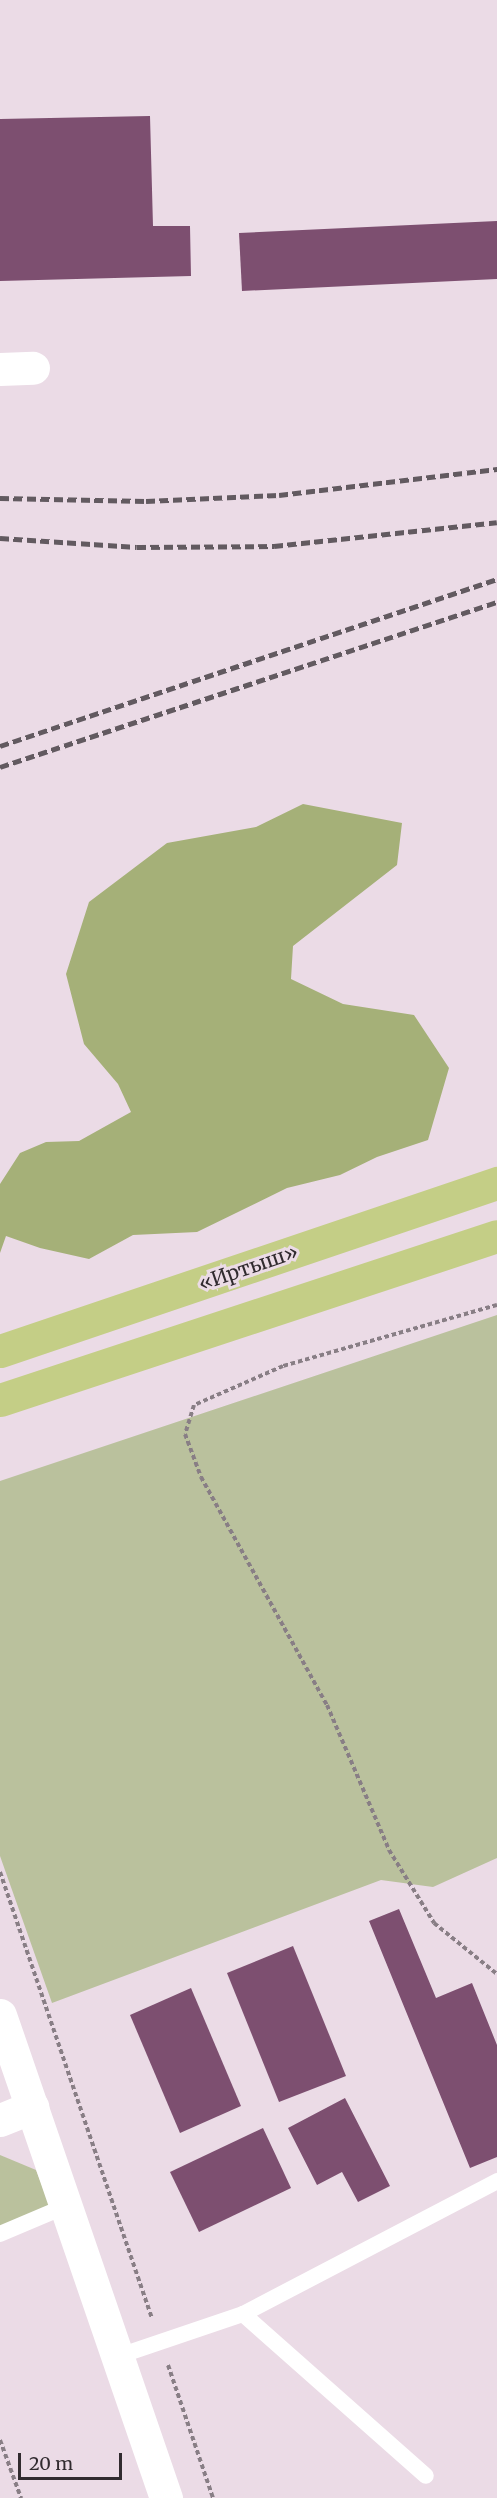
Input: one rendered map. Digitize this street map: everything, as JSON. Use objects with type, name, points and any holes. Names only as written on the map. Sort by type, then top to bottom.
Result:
[{"type":"main road","name":"«Иртыш»","points":[[0,1351],[497,1183]]},
{"type":"main road","points":[[0,1400],[497,1236]]},
{"type":"street","points":[[0,369],[33,368]]},
{"type":"street","points":[[0,2015],[166,2498]]},
{"type":"street","points":[[0,2120],[33,2107]]},
{"type":"lane","points":[[116,2357],[243,2314],[497,2181]]},
{"type":"lane","points":[[0,2234],[66,2206]]},
{"type":"lane","points":[[243,2314],[426,2476]]},
{"type":"path","points":[[497,1305],[283,1366],[194,1404],[184,1434],[201,1477],[327,1705],[389,1850],[434,1923],[497,1974]]},
{"type":"path","points":[[0,1872],[213,2498]]},
{"type":"path","points":[[0,2440],[21,2498]]},
{"type":"green space","points":[[303,804],[402,823],[397,865],[293,946],[291,979],[343,1004],[414,1015],[449,1068],[428,1140],[377,1157],[340,1175],[287,1188],[197,1232],[133,1235],[89,1259],[40,1248],[6,1236],[0,1253],[0,1184],[20,1153],[46,1142],[79,1141],[131,1112],[118,1084],[84,1044],[66,974],[89,902],[167,843],[256,827]]},
{"type":"green space","points":[[497,1315],[497,1858],[433,1887],[381,1880],[52,2003],[0,1856],[0,1481]]},
{"type":"green space","points":[[0,2155],[36,2170],[51,2208],[0,2227]]},
{"type":"building","points":[[150,116],[153,226],[190,226],[191,276],[0,281],[0,119]]},
{"type":"building","points":[[497,221],[497,279],[242,291],[239,233]]},
{"type":"building","points":[[399,1909],[436,1998],[472,1983],[497,2045],[497,2157],[470,2168],[369,1921]]},
{"type":"building","points":[[293,1946],[346,2076],[279,2102],[227,1973]]},
{"type":"building","points":[[191,1988],[241,2106],[180,2133],[130,2015]]},
{"type":"building","points":[[345,2098],[390,2186],[358,2202],[342,2172],[317,2185],[288,2128]]},
{"type":"building","points":[[263,2128],[291,2188],[199,2232],[170,2172]]},
{"type":"railway","points":[[0,498],[146,501],[279,495],[497,469]]},
{"type":"railway","points":[[0,538],[137,547],[274,546],[497,522]]},
{"type":"railway","points":[[0,746],[497,579]]},
{"type":"railway","points":[[0,767],[497,602]]}]
